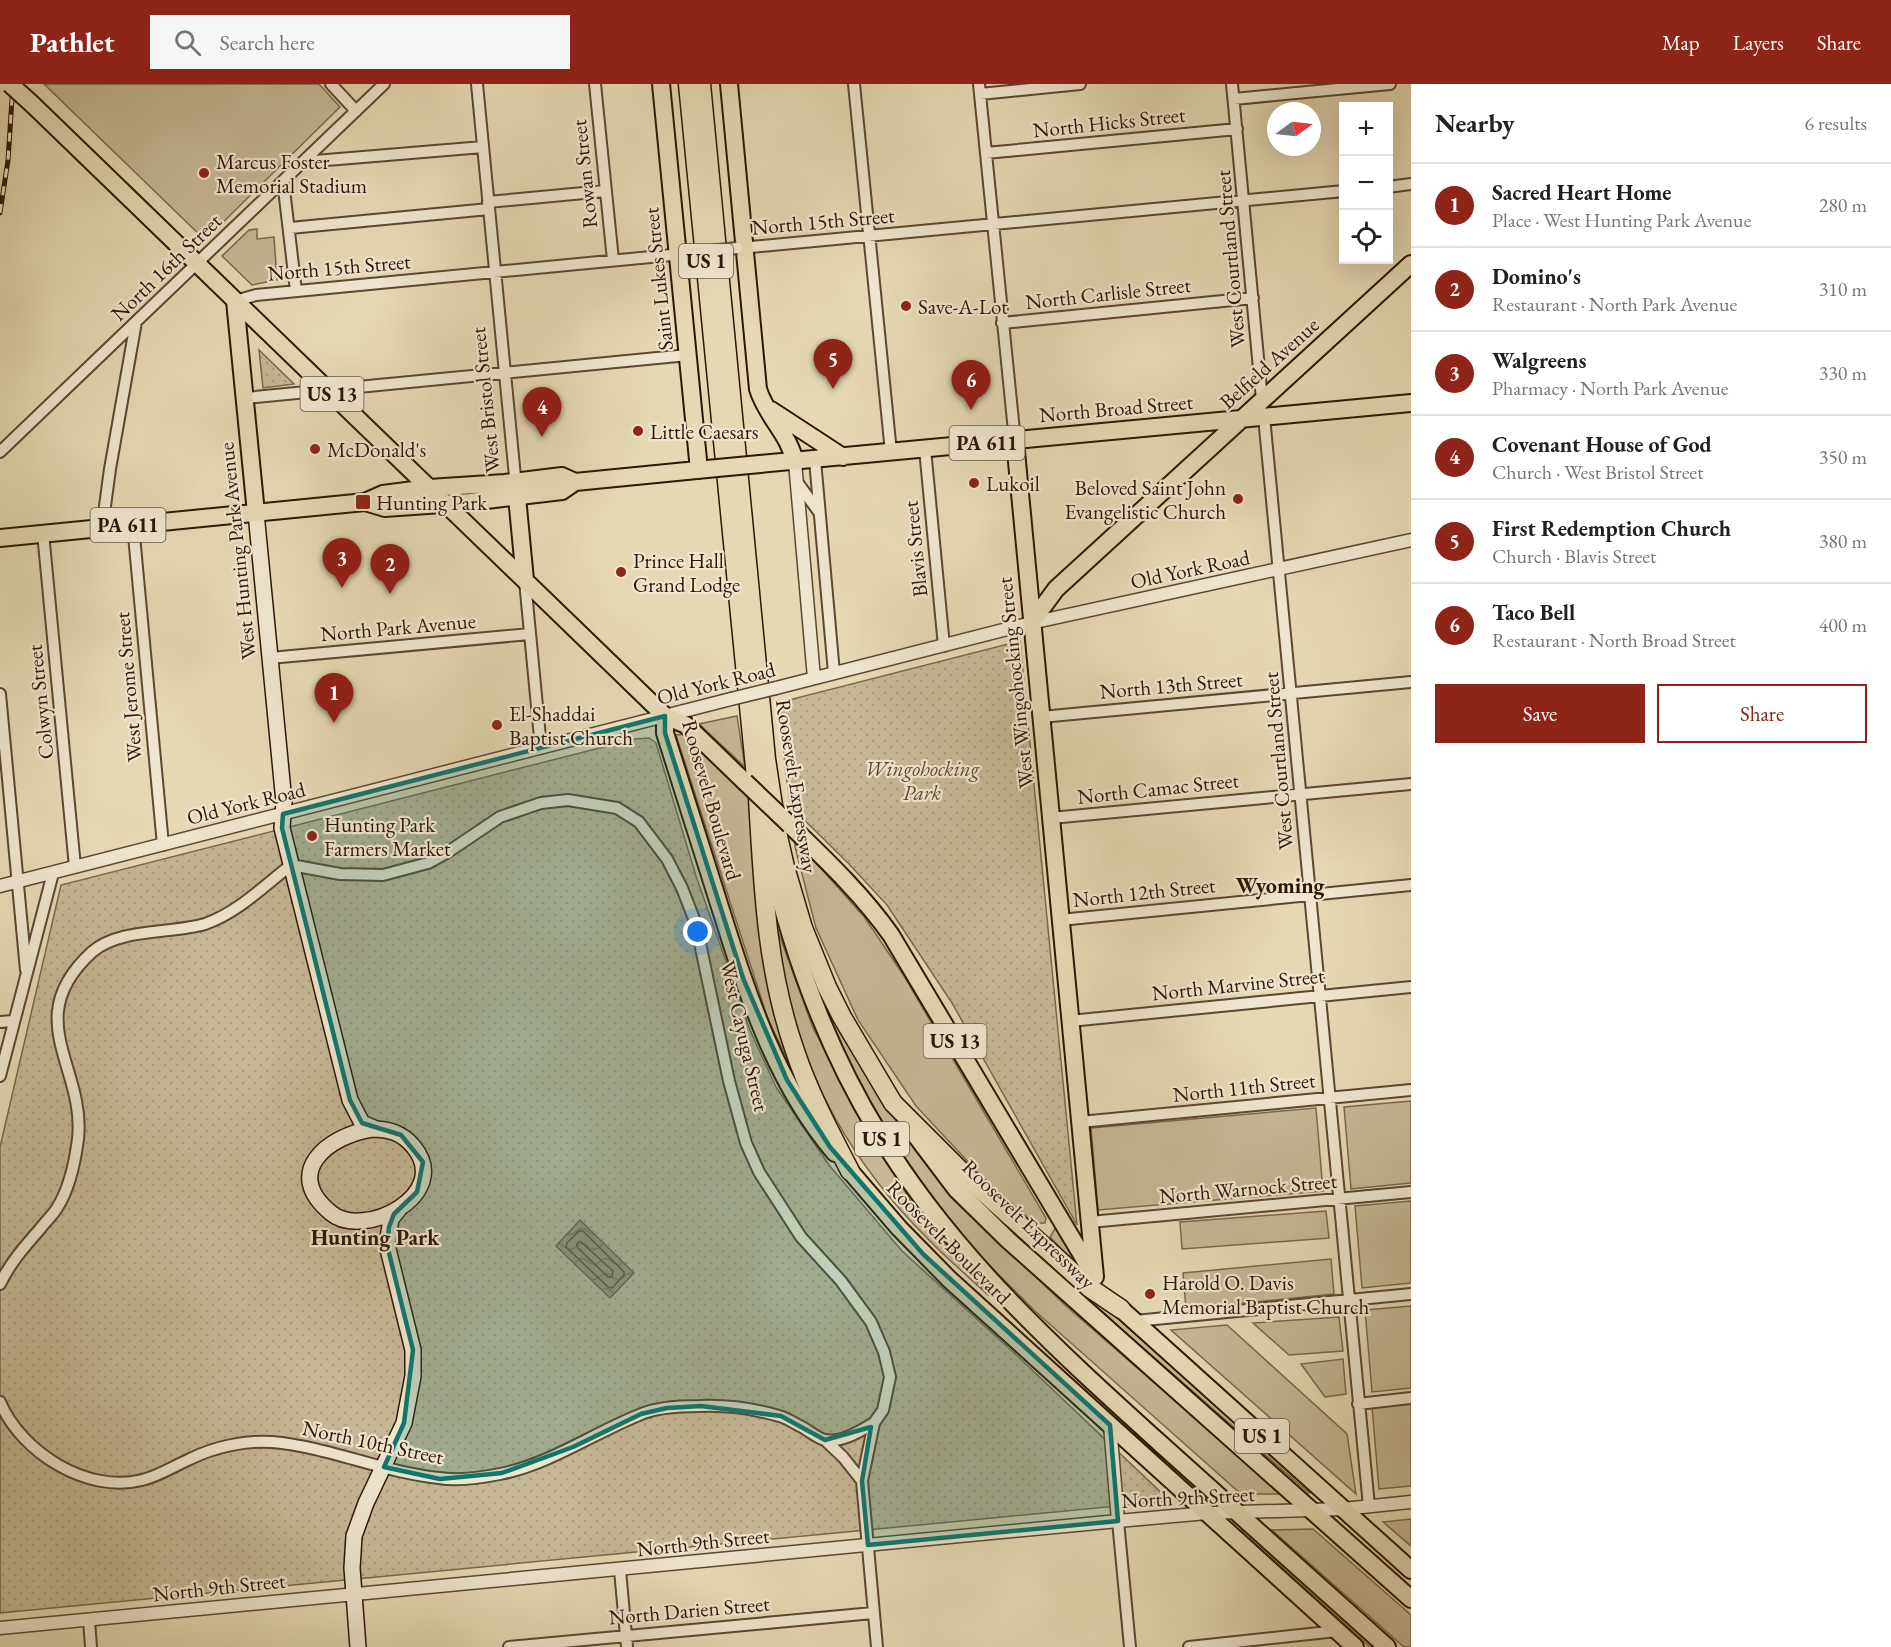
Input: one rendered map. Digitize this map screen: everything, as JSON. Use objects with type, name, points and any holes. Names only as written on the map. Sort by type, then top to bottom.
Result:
[{"type":"highway","name":"Roosevelt Expressway","points":[[688,84],[758,798]]},
{"type":"highway","name":"Roosevelt Expressway","points":[[701,84],[765,748],[777,832],[793,898],[815,959],[842,1017],[893,1103]]},
{"type":"highway","name":"US 1","points":[[758,798],[766,918],[780,999],[803,1075],[850,1171]]},
{"type":"highway","name":"US 1","points":[[893,1103],[1021,1226],[1090,1288],[1121,1309]]},
{"type":"main road","name":"US 13","points":[[10,84],[665,716]]},
{"type":"main road","name":"Saint Lukes Street","points":[[660,84],[685,254],[688,356],[703,470]]},
{"type":"main road","points":[[729,84],[740,248],[758,389],[761,398],[789,442],[795,462]]},
{"type":"main road","name":"Belfield Avenue","points":[[1032,623],[1056,589],[1242,419],[1263,409],[1411,264]]},
{"type":"main road","name":"West Hunting Park Avenue","points":[[235,301],[284,802],[282,828],[350,1100],[362,1123],[376,1129]]},
{"type":"main road","points":[[761,398],[776,413],[843,457]]},
{"type":"main road","points":[[1263,409],[1411,403]]},
{"type":"main road","name":"North Broad Street","points":[[0,538],[365,502],[383,494],[429,488],[562,491],[575,482],[1242,419]]},
{"type":"main road","name":"West Wingohocking Street","points":[[1015,441],[1095,1277]]},
{"type":"main road","name":"North Broad Street","points":[[365,502],[385,508],[446,504],[516,489]]},
{"type":"main road","name":"West Bristol Street","points":[[516,489],[525,580]]},
{"type":"main road","name":"Roosevelt Boulevard","points":[[1355,1647],[923,1254],[830,1148],[799,1102],[752,1006],[665,733],[665,716],[686,725],[790,825],[852,886],[891,935],[1095,1277],[1121,1309],[1411,1570]]},
{"type":"main road","name":"Roosevelt Expressway","points":[[758,798],[781,904],[802,972],[829,1040],[861,1104],[885,1144],[921,1196],[966,1253],[1015,1306],[1097,1386],[1239,1513]]},
{"type":"main road","name":"West Hunting Park Avenue","points":[[339,1139],[349,1126],[350,1100]]},
{"type":"main road","name":"Roosevelt Expressway","points":[[893,1103],[956,1188],[1001,1234],[1312,1510]]},
{"type":"main road","name":"West Hunting Park Avenue","points":[[358,1647],[353,1593],[354,1536],[366,1503],[400,1433],[408,1407],[413,1350],[387,1245],[377,1230],[370,1225],[335,1216],[328,1211],[319,1202],[309,1181],[315,1162],[328,1146],[360,1131],[376,1129],[401,1135],[418,1152],[423,1161],[422,1181],[417,1192],[391,1219],[387,1245]]},
{"type":"main road","name":"West Hunting Park Avenue","points":[[356,1220],[378,1217],[399,1209]]},
{"type":"main road","points":[[1001,1327],[1097,1386]]},
{"type":"main road","name":"US 1","points":[[1312,1510],[1411,1599]]},
{"type":"main road","name":"US 1","points":[[1239,1513],[1387,1647]]},
{"type":"street","points":[[331,84],[356,111]]},
{"type":"street","name":"North 16th Street","points":[[0,452],[384,84]]},
{"type":"street","name":"West Bristol Street","points":[[477,84],[516,489]]},
{"type":"street","name":"Rowan Street","points":[[594,84],[613,260]]},
{"type":"street","points":[[854,84],[891,452]]},
{"type":"street","points":[[980,89],[1080,84]]},
{"type":"street","name":"West Courtland Street","points":[[1232,84],[1369,1506]]},
{"type":"street","points":[[1234,99],[1390,84]]},
{"type":"street","name":"West Wingohocking Street","points":[[980,89],[1015,441]]},
{"type":"street","name":"North Hicks Street","points":[[986,153],[1237,129]]},
{"type":"street","points":[[303,162],[483,147]]},
{"type":"street","points":[[283,181],[296,291]]},
{"type":"street","points":[[1393,186],[1411,184]]},
{"type":"street","points":[[290,228],[605,191]]},
{"type":"street","name":"North 15th Street","points":[[235,301],[256,295],[296,291],[1339,192]]},
{"type":"street","name":"North Carlisle Street","points":[[1002,323],[1253,298]]},
{"type":"street","points":[[102,528],[136,322]]},
{"type":"street","points":[[245,398],[688,356]]},
{"type":"street","name":"Blavis Street","points":[[925,449],[944,646]]},
{"type":"street","points":[[815,460],[834,673]]},
{"type":"street","points":[[795,462],[814,678]]},
{"type":"street","points":[[797,482],[820,513]]},
{"type":"street","name":"West Jerome Street","points":[[133,525],[163,845]]},
{"type":"street","name":"Colwyn Street","points":[[43,534],[75,867]]},
{"type":"street","name":"Old York Road","points":[[0,886],[1032,623],[1411,540]]},
{"type":"street","name":"West Bristol Street","points":[[525,580],[541,748]]},
{"type":"street","name":"North Park Avenue","points":[[270,658],[530,634]]},
{"type":"street","name":"North 13th Street","points":[[1041,717],[1411,682]]},
{"type":"street","points":[[0,694],[6,816],[18,881],[26,970]]},
{"type":"street","name":"North Camac Street","points":[[1051,818],[1411,784]]},
{"type":"street","name":"West Cayuga Street","points":[[291,865],[340,874],[383,875],[428,863],[500,817],[541,803],[568,800],[616,808],[639,822],[667,859],[682,888],[696,924],[729,1081],[746,1143],[759,1172],[801,1238],[841,1281],[871,1322],[884,1352],[890,1377],[883,1410],[874,1423],[862,1481],[877,1647]]},
{"type":"street","points":[[0,1284],[8,1267],[57,1208],[71,1178],[78,1136],[76,1106],[56,1023],[59,1000],[70,979],[93,951],[108,942],[129,936],[182,929],[220,918],[291,865]]},
{"type":"street","points":[[0,1076],[52,873]]},
{"type":"street","name":"North 12th Street","points":[[1060,920],[1411,885]]},
{"type":"street","name":"North Marvine Street","points":[[1070,1021],[1411,987]]},
{"type":"street","points":[[0,1022],[13,1021]]},
{"type":"street","name":"North 11th Street","points":[[1080,1122],[1411,1090]]},
{"type":"street","name":"North Warnock Street","points":[[1090,1222],[1411,1192]]},
{"type":"street","points":[[1135,1321],[1411,1294]]},
{"type":"street","points":[[1358,1404],[1411,1398]]},
{"type":"street","name":"North 10th Street","points":[[1,1409],[35,1450],[51,1462],[91,1479],[117,1483],[142,1480],[214,1449],[260,1442],[302,1446],[440,1479],[475,1478],[534,1464],[641,1414],[668,1408],[701,1406],[781,1416],[825,1440],[843,1457],[862,1481]]},
{"type":"street","points":[[825,1440],[841,1439],[874,1423]]},
{"type":"street","points":[[1110,1425],[1130,1647]]},
{"type":"street","name":"North 9th Street","points":[[0,1628],[1207,1513],[1343,1509],[1411,1502]]},
{"type":"street","points":[[620,1570],[627,1641]]},
{"type":"street","name":"North Darien Street","points":[[509,1647],[627,1641],[873,1613]]},
{"type":"street","points":[[88,1620],[91,1647]]},
{"type":"street","points":[[1189,1647],[1294,1641],[1337,1631]]},
{"type":"highlighted area","points":[[665,716],[665,733],[743,978],[787,1080],[830,1147],[923,1254],[1110,1425],[1118,1521],[868,1545],[862,1481],[871,1427],[825,1440],[781,1416],[701,1406],[667,1408],[641,1414],[573,1447],[502,1473],[440,1479],[384,1467],[404,1423],[413,1350],[387,1245],[389,1227],[394,1214],[417,1192],[423,1162],[401,1135],[362,1123],[350,1100],[282,828],[283,814]]},
{"type":"green space","name":"Marcus Foster Memorial Stadium","points":[[44,84],[319,84],[340,107],[205,240]]},
{"type":"green space","points":[[257,229],[257,239],[274,237],[277,280],[252,285],[222,256],[249,230]]},
{"type":"green space","points":[[259,350],[294,384],[263,388]]},
{"type":"green space","name":"Wingohocking Park","points":[[1020,641],[1077,1225],[952,1003],[887,905],[791,807],[785,768],[781,702]]},
{"type":"green space","points":[[737,716],[745,767],[699,724]]},
{"type":"green space","points":[[685,734],[750,797],[756,893],[776,1019],[798,1081],[768,1019],[676,735]]},
{"type":"green space","name":"Hunting Park","points":[[649,738],[656,743],[696,876],[750,1030],[776,1087],[829,1165],[902,1251],[1012,1351],[1170,1501],[0,1613],[0,1147],[61,885],[635,739]]},
{"type":"green space","points":[[795,839],[865,918],[904,976],[1046,1218],[1045,1223],[1034,1223],[986,1181],[916,1106],[858,1020],[816,928],[795,847]]},
{"type":"green space","points":[[775,923],[813,1028],[859,1113],[913,1205],[989,1296],[901,1211],[854,1150],[835,1117],[818,1084],[791,1012],[780,967]]},
{"type":"green space","points":[[814,984],[864,1071],[907,1138],[949,1193],[1066,1306],[1282,1494],[1241,1494],[1035,1311],[963,1239],[901,1153],[849,1066]]},
{"type":"green space","points":[[1411,1101],[1411,1183],[1351,1189],[1344,1107]]},
{"type":"green space","points":[[1316,1108],[1323,1191],[1098,1210],[1091,1128]]},
{"type":"green space","points":[[927,1141],[1315,1492],[1309,1493],[982,1207]]},
{"type":"green space","points":[[1411,1201],[1411,1283],[1362,1288],[1355,1206]]},
{"type":"green space","points":[[1326,1211],[1329,1238],[1182,1249],[1180,1222]]},
{"type":"green space","points":[[1056,1227],[1079,1267],[1050,1237]]},
{"type":"green space","points":[[1331,1259],[1334,1294],[1186,1309],[1183,1273]]},
{"type":"green space","points":[[1411,1306],[1411,1388],[1372,1392],[1365,1310]]},
{"type":"green space","points":[[1339,1317],[1343,1351],[1289,1355],[1253,1323]]},
{"type":"green space","points":[[1227,1325],[1347,1434],[1356,1494],[1171,1330]]},
{"type":"green space","points":[[1343,1359],[1346,1394],[1325,1397],[1301,1364]]},
{"type":"green space","points":[[1411,1404],[1411,1486],[1379,1489],[1372,1407]]},
{"type":"green space","points":[[1411,1519],[1411,1546],[1383,1522]]},
{"type":"green space","points":[[1313,1529],[1411,1615],[1411,1647],[1404,1647],[1272,1530]]},
{"type":"green space","points":[[1240,1530],[1246,1530],[1376,1647],[1370,1647]]},
{"type":"water","points":[[580,1220],[634,1273],[610,1298],[556,1246]]},
{"type":"railway","points":[[0,213],[8,160],[13,84]]},
{"type":"place","name":"Marcus Foster Memorial Stadium","points":[[204,173]]},
{"type":"place","name":"Save-A-Lot","points":[[906,306]]},
{"type":"place","name":"First Redemption Church","points":[[833,389]]},
{"type":"place","name":"Taco Bell","points":[[971,410]]},
{"type":"place","name":"Little Caesars","points":[[638,431]]},
{"type":"place","name":"Covenant House of God","points":[[542,437]]},
{"type":"place","name":"McDonald's","points":[[315,449]]},
{"type":"place","name":"Lukoil","points":[[974,483]]},
{"type":"place","name":"Beloved Saint John Evangelistic Church","points":[[1238,499]]},
{"type":"place","name":"Hunting Park","points":[[363,502]]},
{"type":"place","name":"Prince Hall Grand Lodge","points":[[621,572]]},
{"type":"place","name":"Walgreens","points":[[342,588]]},
{"type":"place","name":"Domino's","points":[[390,594]]},
{"type":"place","name":"Sacred Heart Home","points":[[334,723]]},
{"type":"place","name":"El-Shaddai Baptist Church","points":[[497,725]]},
{"type":"place","name":"Hunting Park Farmers Market","points":[[312,836]]},
{"type":"place","name":"Harold O. Davis Memorial Baptist Church","points":[[1150,1294]]},
{"type":"district","name":"Wyoming","points":[[1280,885]]},
{"type":"district","name":"Hunting Park","points":[[375,1237]]}]
